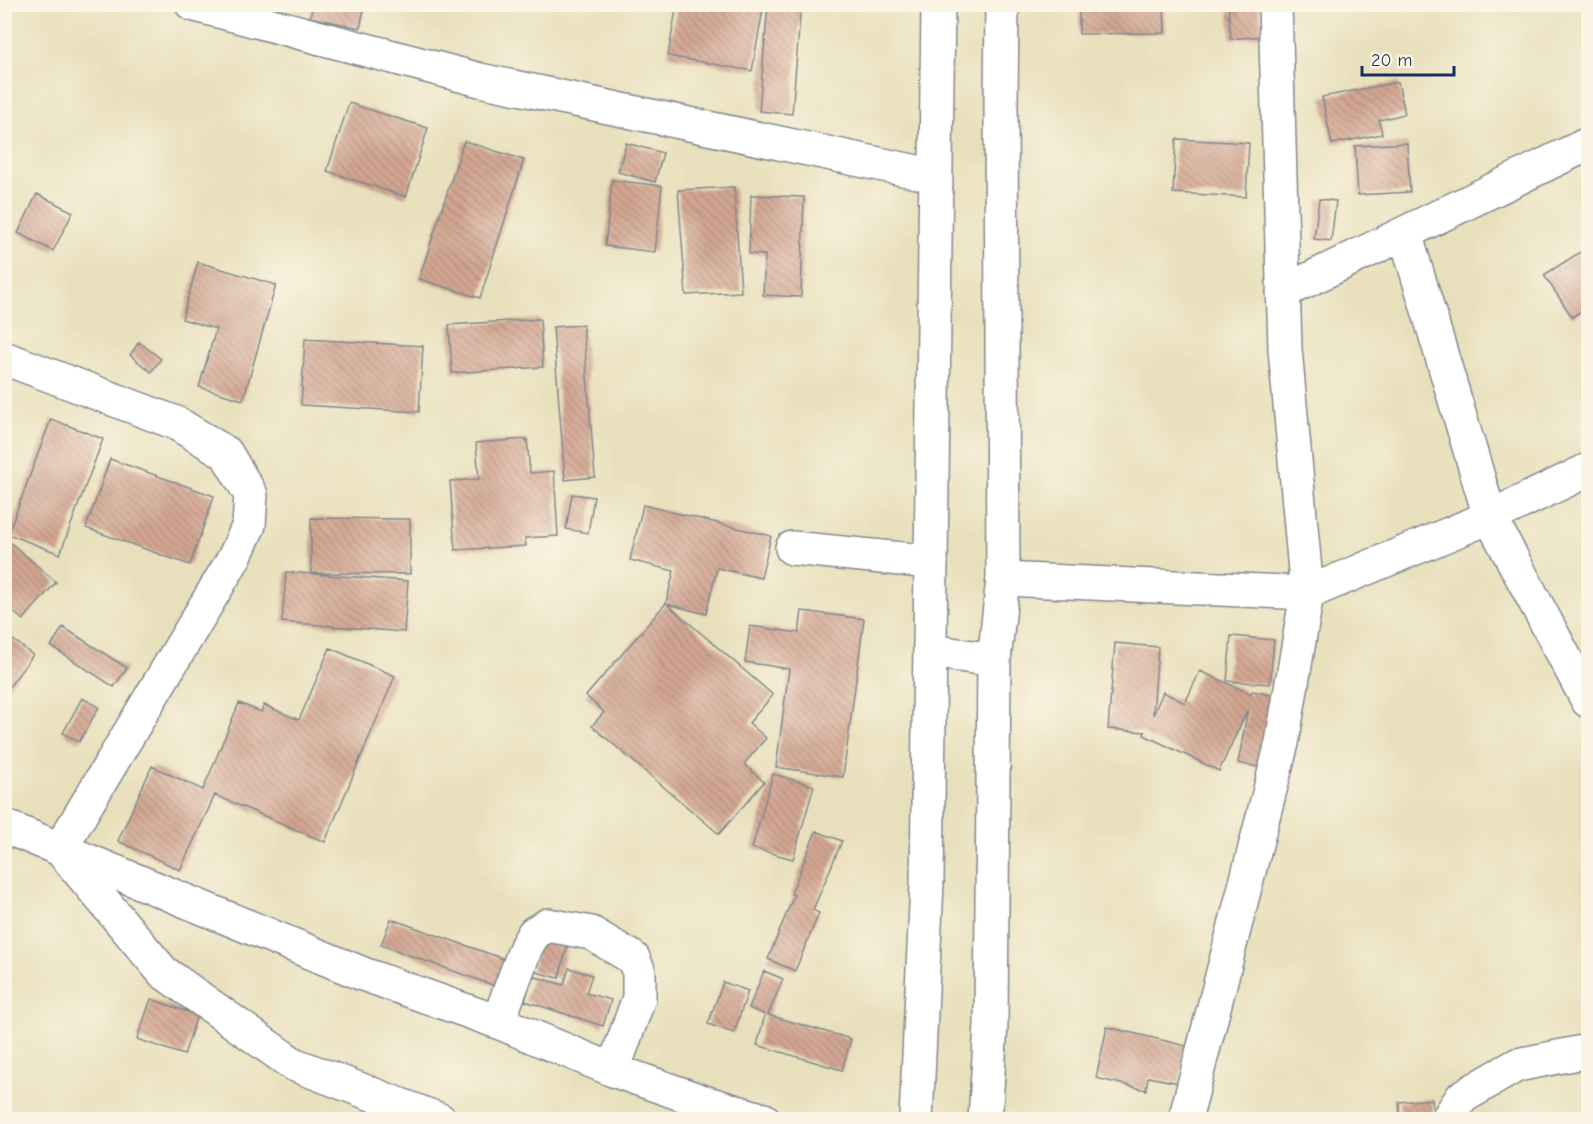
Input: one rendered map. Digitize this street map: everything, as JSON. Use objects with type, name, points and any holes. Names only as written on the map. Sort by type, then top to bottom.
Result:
[{"type":"street","points":[[192,4],[480,80],[936,176]]},
{"type":"street","points":[[916,1119],[927,883],[938,4]]},
{"type":"street","points":[[985,1119],[991,1024],[994,660],[1003,579],[1002,4]]},
{"type":"street","points":[[1185,1119],[1282,743],[1307,593],[1285,349],[1275,4]]},
{"type":"street","points":[[1283,292],[1588,144]]},
{"type":"street","points":[[1405,233],[1490,517],[1588,701]]},
{"type":"street","points":[[4,358],[176,423],[226,453],[251,495],[249,525],[234,558],[60,849]]},
{"type":"street","points":[[1003,579],[1307,593],[1490,517],[1588,470]]},
{"type":"street","points":[[792,548],[931,561]]},
{"type":"street","points":[[930,651],[994,660]]},
{"type":"street","points":[[4,826],[363,974],[498,1022],[613,1070],[704,1102],[764,1119]]},
{"type":"street","points":[[60,849],[163,972],[294,1064],[440,1119]]},
{"type":"street","points":[[498,1022],[526,947],[534,933],[548,925],[591,933],[633,958],[639,972],[639,998],[613,1070]]},
{"type":"street","points":[[1447,1119],[1462,1097],[1517,1065],[1588,1051]]},
{"type":"building","points":[[313,4],[365,4],[360,28],[310,17]]},
{"type":"building","points":[[677,4],[764,4],[752,71],[668,56]]},
{"type":"building","points":[[768,4],[801,4],[792,114],[759,111]]},
{"type":"building","points":[[1086,4],[1164,4],[1165,33],[1079,34],[1079,6],[1086,6]]},
{"type":"building","points":[[1228,4],[1259,4],[1262,36],[1231,39]]},
{"type":"building","points":[[1398,82],[1405,114],[1379,120],[1382,134],[1332,144],[1322,97]]},
{"type":"building","points":[[349,103],[428,128],[406,197],[327,171]]},
{"type":"building","points":[[1176,139],[1249,143],[1246,197],[1173,193]]},
{"type":"building","points":[[464,141],[524,160],[480,298],[419,279]]},
{"type":"building","points":[[626,143],[663,153],[655,182],[618,172]]},
{"type":"building","points":[[1407,143],[1410,192],[1358,195],[1355,146]]},
{"type":"building","points":[[612,180],[662,186],[655,252],[605,246]]},
{"type":"building","points":[[734,187],[741,292],[686,295],[678,190]]},
{"type":"building","points":[[37,194],[73,212],[53,251],[18,233]]},
{"type":"building","points":[[751,195],[804,197],[801,297],[763,295],[765,255],[749,254]]},
{"type":"building","points":[[1319,199],[1336,201],[1331,241],[1314,239]]},
{"type":"building","points":[[1588,247],[1588,307],[1572,317],[1544,275]]},
{"type":"building","points":[[198,262],[276,285],[243,400],[199,387],[216,329],[182,319]]},
{"type":"building","points":[[540,319],[543,367],[452,373],[449,325]]},
{"type":"building","points":[[583,325],[595,477],[565,480],[553,327]]},
{"type":"building","points":[[305,339],[423,346],[419,412],[301,405]]},
{"type":"building","points":[[139,342],[161,359],[151,372],[130,355]]},
{"type":"building","points":[[51,419],[103,439],[60,554],[8,534]]},
{"type":"building","points":[[527,439],[530,473],[554,471],[558,536],[525,538],[526,546],[455,550],[450,481],[479,479],[476,443]]},
{"type":"building","points":[[110,459],[214,496],[190,565],[86,528]]},
{"type":"building","points":[[572,494],[594,497],[588,533],[566,529]]},
{"type":"building","points":[[643,505],[771,536],[761,578],[717,568],[706,614],[667,604],[773,695],[749,723],[766,738],[744,764],[764,782],[719,834],[592,726],[604,712],[586,696],[666,603],[674,571],[630,560]]},
{"type":"building","points":[[311,518],[410,519],[410,574],[311,573]]},
{"type":"building","points":[[4,537],[56,582],[23,620],[4,604]]},
{"type":"building","points":[[286,572],[408,581],[404,632],[282,622]]},
{"type":"building","points":[[802,611],[864,619],[843,777],[776,767],[789,669],[745,662],[750,626],[799,633]]},
{"type":"building","points":[[63,627],[127,668],[114,687],[51,646]]},
{"type":"building","points":[[4,633],[33,655],[4,694]]},
{"type":"building","points":[[1231,636],[1274,640],[1270,684],[1227,681]]},
{"type":"building","points":[[1115,643],[1158,647],[1153,715],[1163,692],[1185,703],[1200,671],[1251,694],[1252,691],[1277,696],[1263,768],[1238,763],[1248,709],[1219,771],[1144,735],[1145,732],[1108,729]]},
{"type":"building","points":[[330,648],[395,676],[325,842],[215,795],[180,870],[118,841],[152,766],[203,790],[239,703],[261,712],[264,705],[299,720]]},
{"type":"building","points":[[82,698],[99,707],[79,742],[63,733]]},
{"type":"building","points":[[773,774],[814,786],[793,859],[752,848]]},
{"type":"building","points":[[816,831],[842,841],[813,910],[819,913],[795,971],[768,959],[794,895],[791,894]]},
{"type":"building","points":[[391,919],[507,960],[498,987],[381,945]]},
{"type":"building","points":[[544,924],[571,931],[559,978],[532,971]]},
{"type":"building","points":[[569,968],[592,975],[586,993],[611,1000],[603,1026],[525,1001],[532,976],[564,985]]},
{"type":"building","points":[[764,971],[783,979],[768,1015],[851,1039],[842,1070],[757,1045],[765,1015],[749,1008]]},
{"type":"building","points":[[723,982],[748,991],[734,1033],[708,1024]]},
{"type":"building","points":[[151,999],[197,1015],[184,1055],[137,1039]]},
{"type":"building","points":[[1107,1027],[1187,1046],[1179,1083],[1148,1077],[1146,1090],[1096,1078]]},
{"type":"building","points":[[1432,1099],[1434,1120],[1400,1120],[1399,1102]]}]
